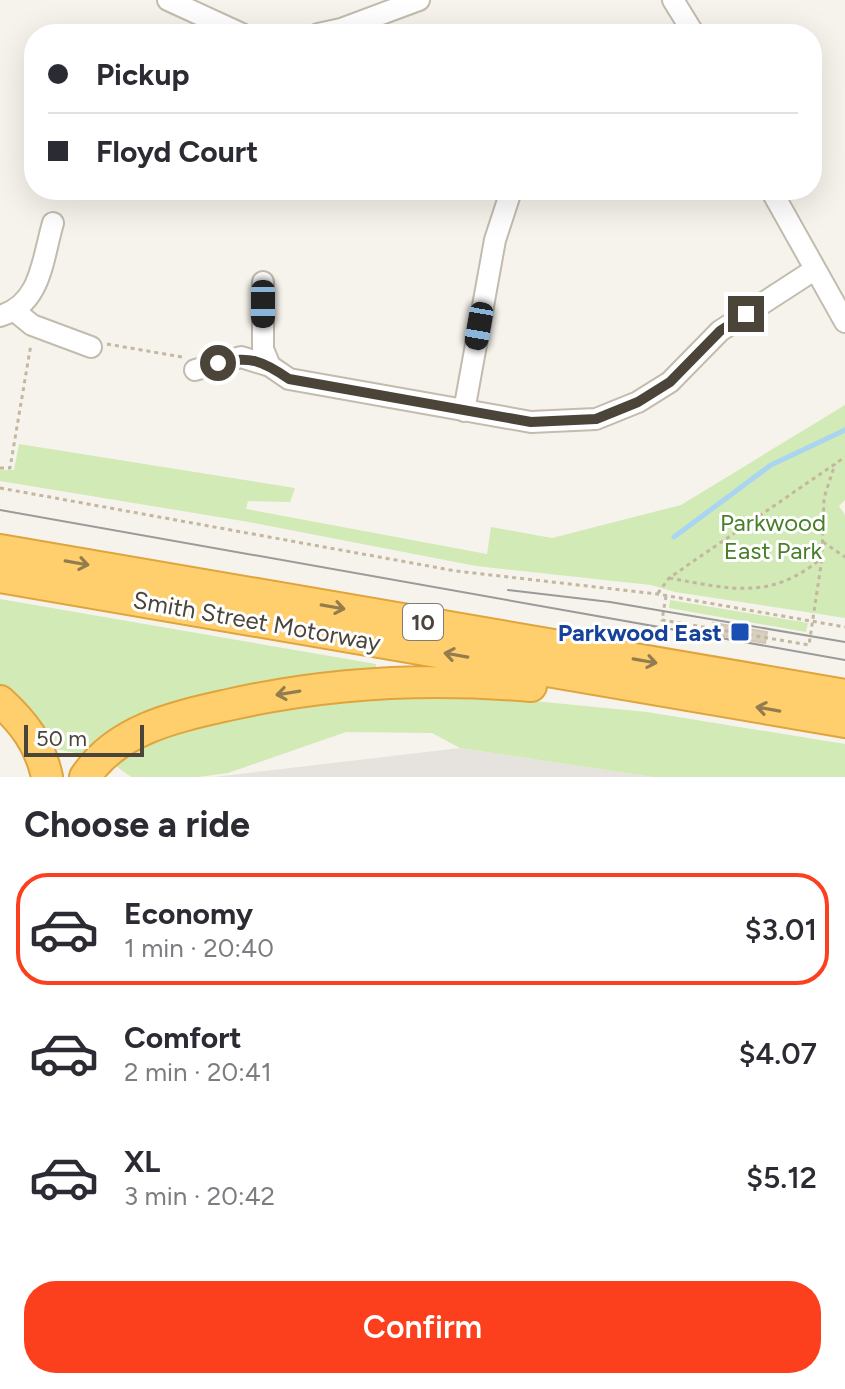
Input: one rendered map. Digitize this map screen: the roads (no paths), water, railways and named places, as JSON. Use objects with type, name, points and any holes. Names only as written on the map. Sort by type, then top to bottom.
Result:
[{"type":"highway","name":"Smith Street Motorway","points":[[0,550],[845,695]]},
{"type":"highway","name":"Smith Street Motorway","points":[[0,577],[845,722]]},
{"type":"highway","points":[[85,777],[115,745],[146,728],[278,694],[366,682],[452,681],[541,687],[588,678]]},
{"type":"highway","points":[[0,701],[25,724],[44,761],[47,777]]},
{"type":"street","points":[[168,0],[220,24]]},
{"type":"street","points":[[354,24],[419,0]]},
{"type":"street","points":[[673,0],[688,24]]},
{"type":"street","points":[[688,0],[697,24]]},
{"type":"street","points":[[464,411],[495,240],[508,200]]},
{"type":"street","points":[[776,200],[845,322]]},
{"type":"street","points":[[8,314],[31,298],[53,223]]},
{"type":"street","points":[[195,370],[241,357],[270,366],[289,379],[464,411],[531,422],[596,419],[638,402],[670,382],[720,331],[814,270]]},
{"type":"street","points":[[263,282],[263,349],[270,366]]},
{"type":"street","points":[[8,314],[91,347]]},
{"type":"waterway","points":[[674,537],[771,465],[845,430]]},
{"type":"tram line","points":[[0,510],[845,660]]},
{"type":"tram line","points":[[508,590],[610,602],[845,642]]},
{"type":"place","name":"Parkwood East","points":[[740,632]]},
{"type":"park label","name":"Parkwood East Park","points":[[773,536]]}]
